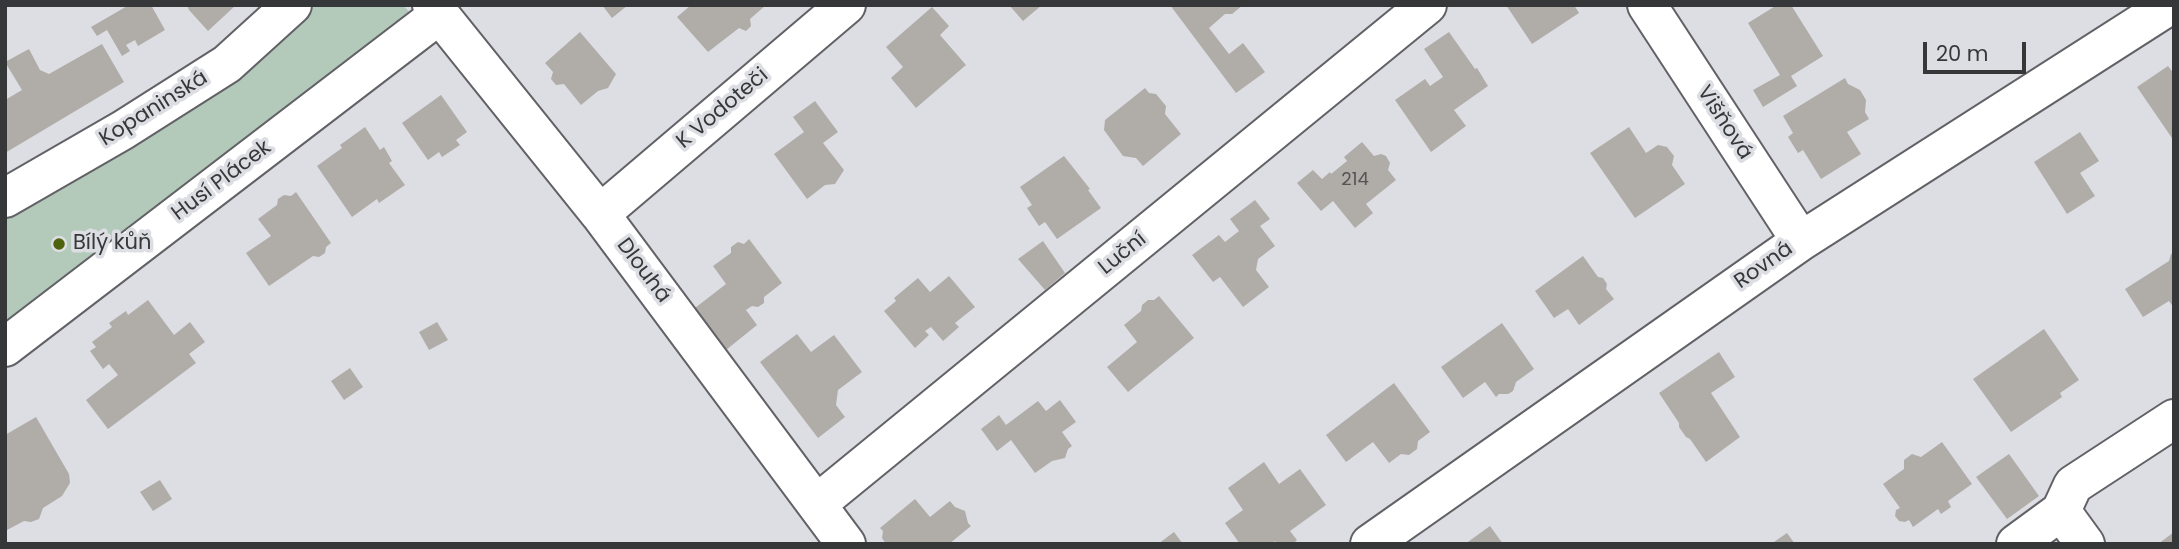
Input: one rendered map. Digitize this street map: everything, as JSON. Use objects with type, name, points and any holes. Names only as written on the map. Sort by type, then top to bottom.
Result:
[{"type":"street","name":"Kopaninská","points":[[5,198],[124,130],[226,64],[292,5]]},
{"type":"street","name":"K Vodoteči","points":[[600,214],[846,5]]},
{"type":"street","name":"Luční","points":[[818,503],[1427,5]]},
{"type":"street","name":"Višňová","points":[[1647,5],[1801,240]]},
{"type":"street","name":"Rovná","points":[[1370,544],[1801,240],[2170,5]]},
{"type":"street","name":"Dlouhá","points":[[436,10],[600,214],[846,544]]},
{"type":"street","name":"Husí Plácek","points":[[5,347],[436,10]]},
{"type":"street","points":[[2015,544],[2061,511],[2073,485],[2174,419]]},
{"type":"street","points":[[2061,511],[2085,544]]},
{"type":"green space","points":[[316,5],[403,5],[413,16],[5,335],[5,215],[275,43]]},
{"type":"building","points":[[129,5],[151,5],[165,30],[138,46],[135,40],[126,45],[130,51],[122,56],[107,30],[97,36],[91,27]]},
{"type":"building","points":[[187,5],[236,5],[208,31]]},
{"type":"building","points":[[602,5],[628,5],[612,18]]},
{"type":"building","points":[[691,5],[766,5],[750,19],[751,26],[746,31],[739,28],[708,52],[677,17]]},
{"type":"building","points":[[1009,5],[1042,5],[1023,21]]},
{"type":"building","points":[[1170,5],[1243,5],[1232,14],[1225,14],[1209,28],[1229,54],[1243,43],[1265,72],[1236,93]]},
{"type":"building","points":[[1506,5],[1574,5],[1579,13],[1532,44]]},
{"type":"building","points":[[1777,5],[1791,5],[1823,56],[1791,76],[1797,86],[1763,107],[1753,90],[1780,75],[1748,23]]},
{"type":"building","points":[[932,7],[949,26],[940,35],[966,65],[916,108],[891,78],[903,67],[886,47]]},
{"type":"building","points":[[580,32],[616,74],[608,88],[598,91],[581,105],[564,84],[556,85],[551,79],[553,72],[545,63]]},
{"type":"building","points":[[1449,32],[1488,86],[1454,110],[1466,126],[1431,152],[1395,100],[1425,79],[1430,86],[1443,77],[1424,49]]},
{"type":"building","points":[[102,44],[124,82],[5,153],[5,100],[22,90],[5,62],[29,49],[40,70],[49,74]]},
{"type":"building","points":[[2168,66],[2174,74],[2174,141],[2137,87]]},
{"type":"building","points":[[1845,78],[1848,84],[1860,90],[1866,100],[1865,112],[1869,119],[1847,132],[1861,154],[1821,179],[1803,150],[1798,153],[1788,137],[1793,133],[1783,116]]},
{"type":"building","points":[[1145,88],[1149,93],[1156,94],[1166,106],[1165,114],[1181,134],[1143,166],[1136,158],[1123,156],[1104,130],[1105,120]]},
{"type":"building","points":[[441,95],[467,132],[456,140],[460,145],[442,157],[439,152],[428,160],[402,123]]},
{"type":"building","points":[[815,101],[838,132],[823,143],[844,170],[835,184],[825,185],[807,199],[774,154],[804,132],[793,117]]},
{"type":"building","points":[[365,127],[380,150],[384,147],[392,161],[389,163],[405,185],[379,203],[377,199],[352,217],[317,166]]},
{"type":"building","points":[[1629,127],[1646,153],[1658,145],[1667,147],[1674,156],[1672,165],[1685,184],[1635,218],[1590,153]]},
{"type":"building","points":[[2080,132],[2099,161],[2080,173],[2095,196],[2067,214],[2034,162]]},
{"type":"building","points":[[1362,142],[1374,156],[1386,156],[1390,163],[1388,170],[1396,180],[1366,204],[1373,213],[1355,228],[1333,201],[1321,211],[1297,183],[1313,170],[1322,179],[1330,172],[1331,174],[1347,161],[1344,157]]},
{"type":"building","points":[[1064,156],[1101,208],[1057,239],[1045,222],[1039,226],[1027,208],[1032,205],[1020,187]]},
{"type":"building","points":[[296,192],[331,243],[326,247],[325,253],[319,257],[313,256],[269,286],[246,253],[271,236],[258,219],[277,205],[278,199]]},
{"type":"building","points":[[1255,200],[1270,219],[1260,226],[1275,246],[1258,259],[1256,270],[1269,287],[1243,307],[1220,277],[1213,282],[1192,255],[1219,235],[1225,242],[1239,231],[1230,219]]},
{"type":"building","points":[[749,239],[782,283],[764,297],[764,303],[746,310],[757,325],[726,350],[695,308],[726,284],[713,266],[731,253],[731,247],[738,242],[744,244]]},
{"type":"building","points":[[1043,241],[1065,273],[1045,290],[1018,259]]},
{"type":"building","points":[[2174,253],[2174,308],[2169,301],[2143,317],[2125,289],[2169,261]]},
{"type":"building","points":[[1583,256],[1598,277],[1603,278],[1607,284],[1606,289],[1614,299],[1579,325],[1568,309],[1554,318],[1535,291]]},
{"type":"building","points":[[949,276],[975,307],[955,323],[959,327],[943,341],[931,327],[925,331],[929,335],[915,348],[884,311],[896,301],[894,298],[918,278],[930,292]]},
{"type":"building","points":[[1159,296],[1194,338],[1128,392],[1107,367],[1137,342],[1124,325],[1141,311],[1142,305],[1148,300]]},
{"type":"building","points":[[148,300],[174,335],[190,322],[205,342],[189,354],[196,363],[108,429],[86,400],[118,375],[109,364],[103,369],[90,351],[96,347],[92,342],[112,327],[109,323],[126,311],[128,315]]},
{"type":"building","points":[[437,322],[448,340],[429,350],[419,332]]},
{"type":"building","points":[[1502,323],[1534,369],[1516,382],[1513,391],[1508,394],[1499,394],[1496,397],[1485,382],[1463,398],[1441,367]]},
{"type":"building","points":[[2044,329],[2079,380],[2060,393],[2062,397],[2011,432],[1973,379]]},
{"type":"building","points":[[797,334],[811,352],[834,335],[862,372],[838,390],[836,405],[845,417],[818,438],[760,362]]},
{"type":"building","points":[[1719,352],[1735,377],[1711,393],[1740,437],[1706,462],[1679,427],[1659,393]]},
{"type":"building","points":[[350,368],[363,387],[344,400],[331,381]]},
{"type":"building","points":[[1394,383],[1430,432],[1418,441],[1417,449],[1409,455],[1401,454],[1389,463],[1373,442],[1346,462],[1326,435]]},
{"type":"building","points":[[1060,400],[1076,422],[1062,432],[1072,446],[1065,458],[1052,461],[1035,473],[1011,440],[997,451],[981,429],[999,415],[1006,425],[1038,401],[1046,411]]},
{"type":"building","points":[[36,417],[69,474],[70,483],[62,496],[43,508],[39,519],[24,521],[7,530],[5,435]]},
{"type":"building","points":[[1942,442],[1972,484],[1948,501],[1951,507],[1941,514],[1938,509],[1913,527],[1909,520],[1899,521],[1895,516],[1896,510],[1900,508],[1883,484],[1904,469],[1904,460],[1912,454],[1921,457]]},
{"type":"building","points":[[2009,454],[2039,496],[2007,519],[1976,477]]},
{"type":"building","points":[[1264,462],[1279,484],[1300,469],[1326,505],[1290,531],[1297,540],[1293,544],[1277,544],[1275,541],[1272,544],[1240,544],[1225,523],[1243,510],[1228,488]]},
{"type":"building","points":[[160,480],[172,499],[153,511],[140,492]]},
{"type":"building","points":[[915,499],[930,517],[950,501],[955,507],[965,511],[971,526],[949,544],[886,544],[880,528]]},
{"type":"building","points":[[1490,526],[1503,544],[1465,544]]},
{"type":"building","points":[[1174,532],[1183,544],[1158,544]]},
{"type":"building","points":[[2174,532],[2174,544],[2158,544]]},
{"type":"building","points":[[1787,533],[1795,544],[1771,544]]},
{"type":"place","name":"Bílý kůň","points":[[59,244]]}]
